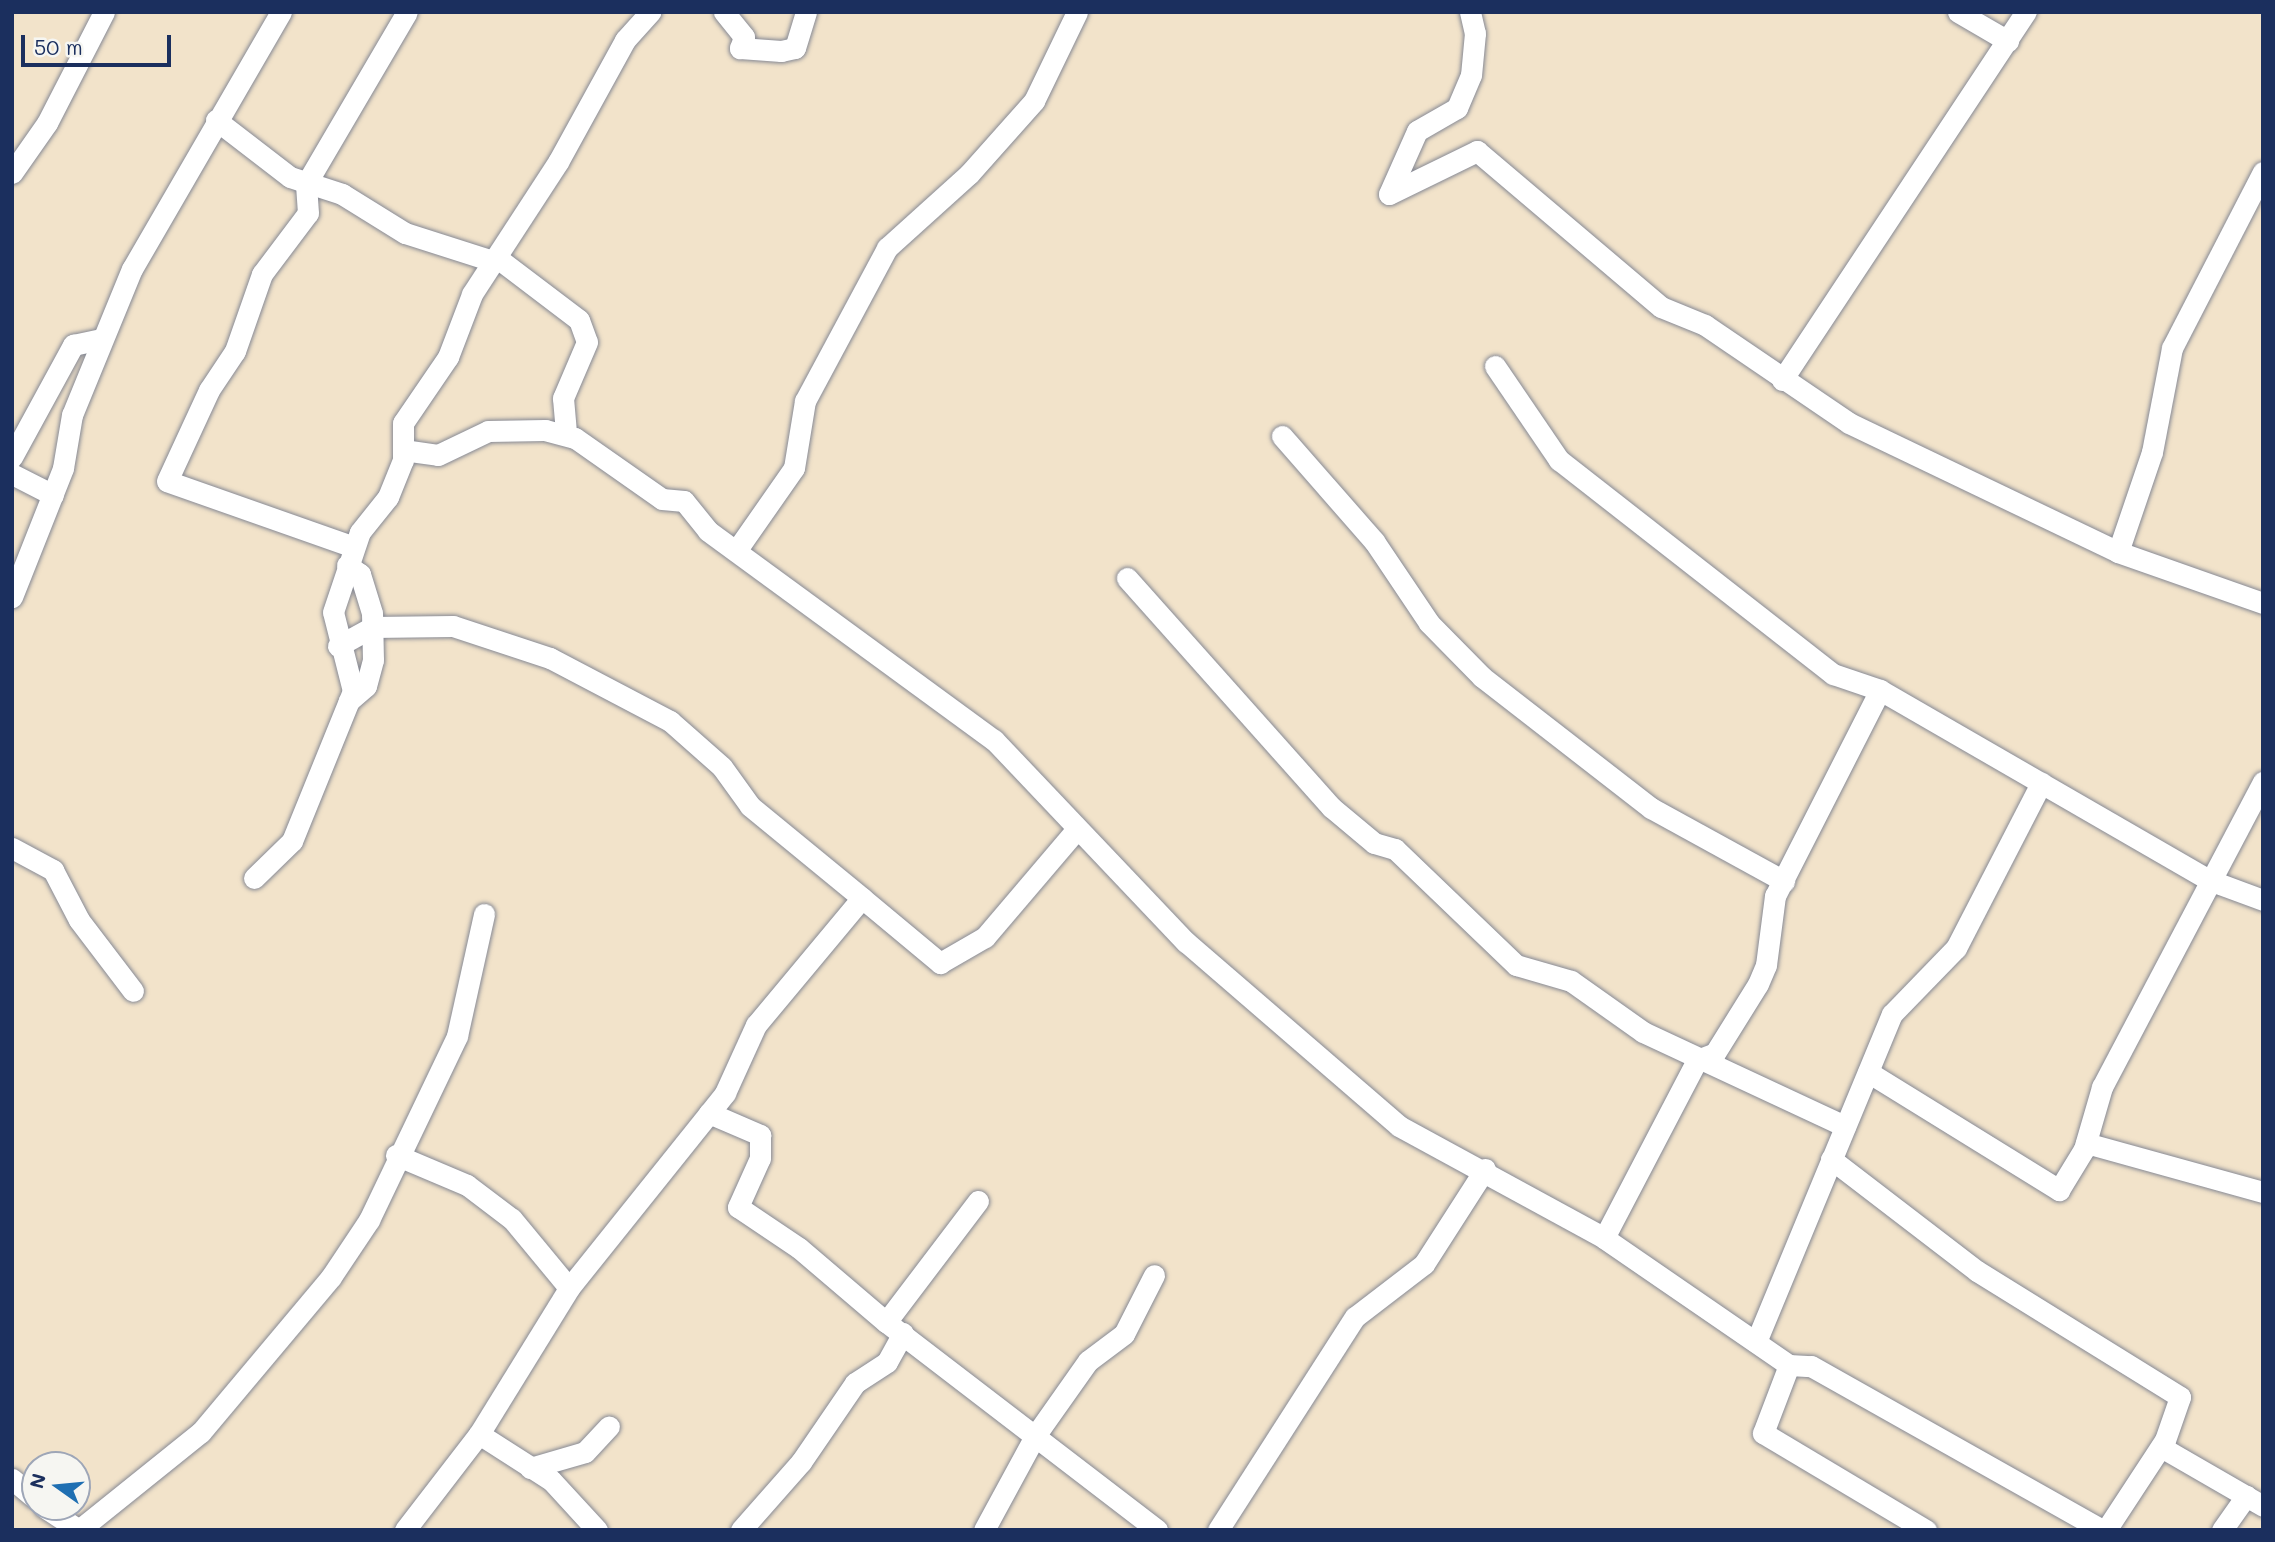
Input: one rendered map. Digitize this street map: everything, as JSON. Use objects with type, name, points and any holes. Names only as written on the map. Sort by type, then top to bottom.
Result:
[{"type":"street","points":[[12,173],[47,122],[104,12]]},
{"type":"street","points":[[12,597],[53,495],[72,415],[132,269],[281,12]]},
{"type":"street","points":[[349,701],[366,686],[372,627],[359,574],[351,556],[167,481],[209,390],[235,351],[262,274],[308,213],[306,184],[408,12]]},
{"type":"street","points":[[254,878],[292,841],[349,701],[349,668],[338,646],[333,612],[351,556],[388,497],[403,450],[403,423],[448,357],[472,294],[625,40],[650,12]]},
{"type":"street","points":[[724,12],[744,37],[740,48],[780,51],[794,48],[806,12]]},
{"type":"street","points":[[736,551],[794,468],[805,401],[887,248],[969,174],[1034,101],[1077,12]]},
{"type":"street","points":[[1470,12],[1475,33],[1471,75],[1457,108],[1432,117],[1416,131],[1389,194],[1477,151],[1661,307],[1705,325],[1849,424],[2118,552],[2263,603]]},
{"type":"street","points":[[1958,12],[2008,41]]},
{"type":"street","points":[[1782,380],[2026,12]]},
{"type":"street","points":[[216,120],[306,184],[342,194],[405,233],[495,259],[579,320],[587,342],[563,398],[566,436]]},
{"type":"street","points":[[2118,552],[2152,452],[2172,348],[2263,172]]},
{"type":"street","points":[[12,457],[42,407],[73,345],[102,339]]},
{"type":"street","points":[[1495,366],[1559,460],[1833,674],[1880,690],[2209,880],[2263,900]]},
{"type":"street","points":[[42,407],[72,415]]},
{"type":"street","points":[[403,450],[438,455],[488,431],[524,427],[566,436],[662,499],[684,502],[708,531],[995,740],[1186,942],[1399,1126],[1485,1169],[1604,1238],[1789,1365],[1811,1366],[2104,1530],[2161,1447],[2180,1397],[1977,1271],[1831,1159]]},
{"type":"street","points":[[1282,436],[1374,541],[1429,623],[1482,677],[1651,808],[1784,881]]},
{"type":"street","points":[[12,474],[53,495]]},
{"type":"street","points":[[1127,578],[1331,807],[1374,843],[1395,849],[1516,965],[1571,981],[1595,1003],[1697,1060],[1845,1126]]},
{"type":"street","points":[[338,646],[372,627],[453,625],[493,634],[670,721],[722,767],[750,806],[940,963],[985,937],[1077,829]]},
{"type":"street","points":[[1604,1238],[1697,1060],[1715,1053],[1758,984],[1766,965],[1768,918],[1880,690]]},
{"type":"street","points":[[1868,1072],[2059,1190],[2086,1143],[2102,1087],[2263,782]]},
{"type":"street","points":[[1756,1342],[1892,1014],[1956,948],[2041,783]]},
{"type":"street","points":[[12,848],[53,870],[79,920],[133,991]]},
{"type":"street","points":[[405,1530],[479,1434],[569,1288],[709,1113],[756,1025],[807,957],[862,898]]},
{"type":"street","points":[[79,1530],[201,1432],[331,1276],[369,1220],[396,1155],[457,1036],[484,914]]},
{"type":"street","points":[[709,1113],[760,1135],[760,1157],[738,1207],[799,1248],[894,1327],[944,1373],[1035,1436],[1157,1530]]},
{"type":"street","points":[[2086,1143],[2263,1192]]},
{"type":"street","points":[[396,1155],[467,1185],[512,1219],[569,1288]]},
{"type":"street","points":[[1217,1530],[1355,1317],[1424,1264],[1485,1169]]},
{"type":"street","points":[[741,1530],[778,1479],[801,1462],[855,1383],[887,1362],[894,1327],[978,1201]]},
{"type":"street","points":[[984,1530],[1035,1436],[1088,1361],[1124,1334],[1154,1275]]},
{"type":"street","points":[[1789,1365],[1763,1433],[1926,1530]]},
{"type":"street","points":[[530,1468],[585,1452],[609,1426]]},
{"type":"street","points":[[479,1434],[530,1468],[597,1530]]},
{"type":"street","points":[[2161,1447],[2254,1501],[2222,1530]]}]
